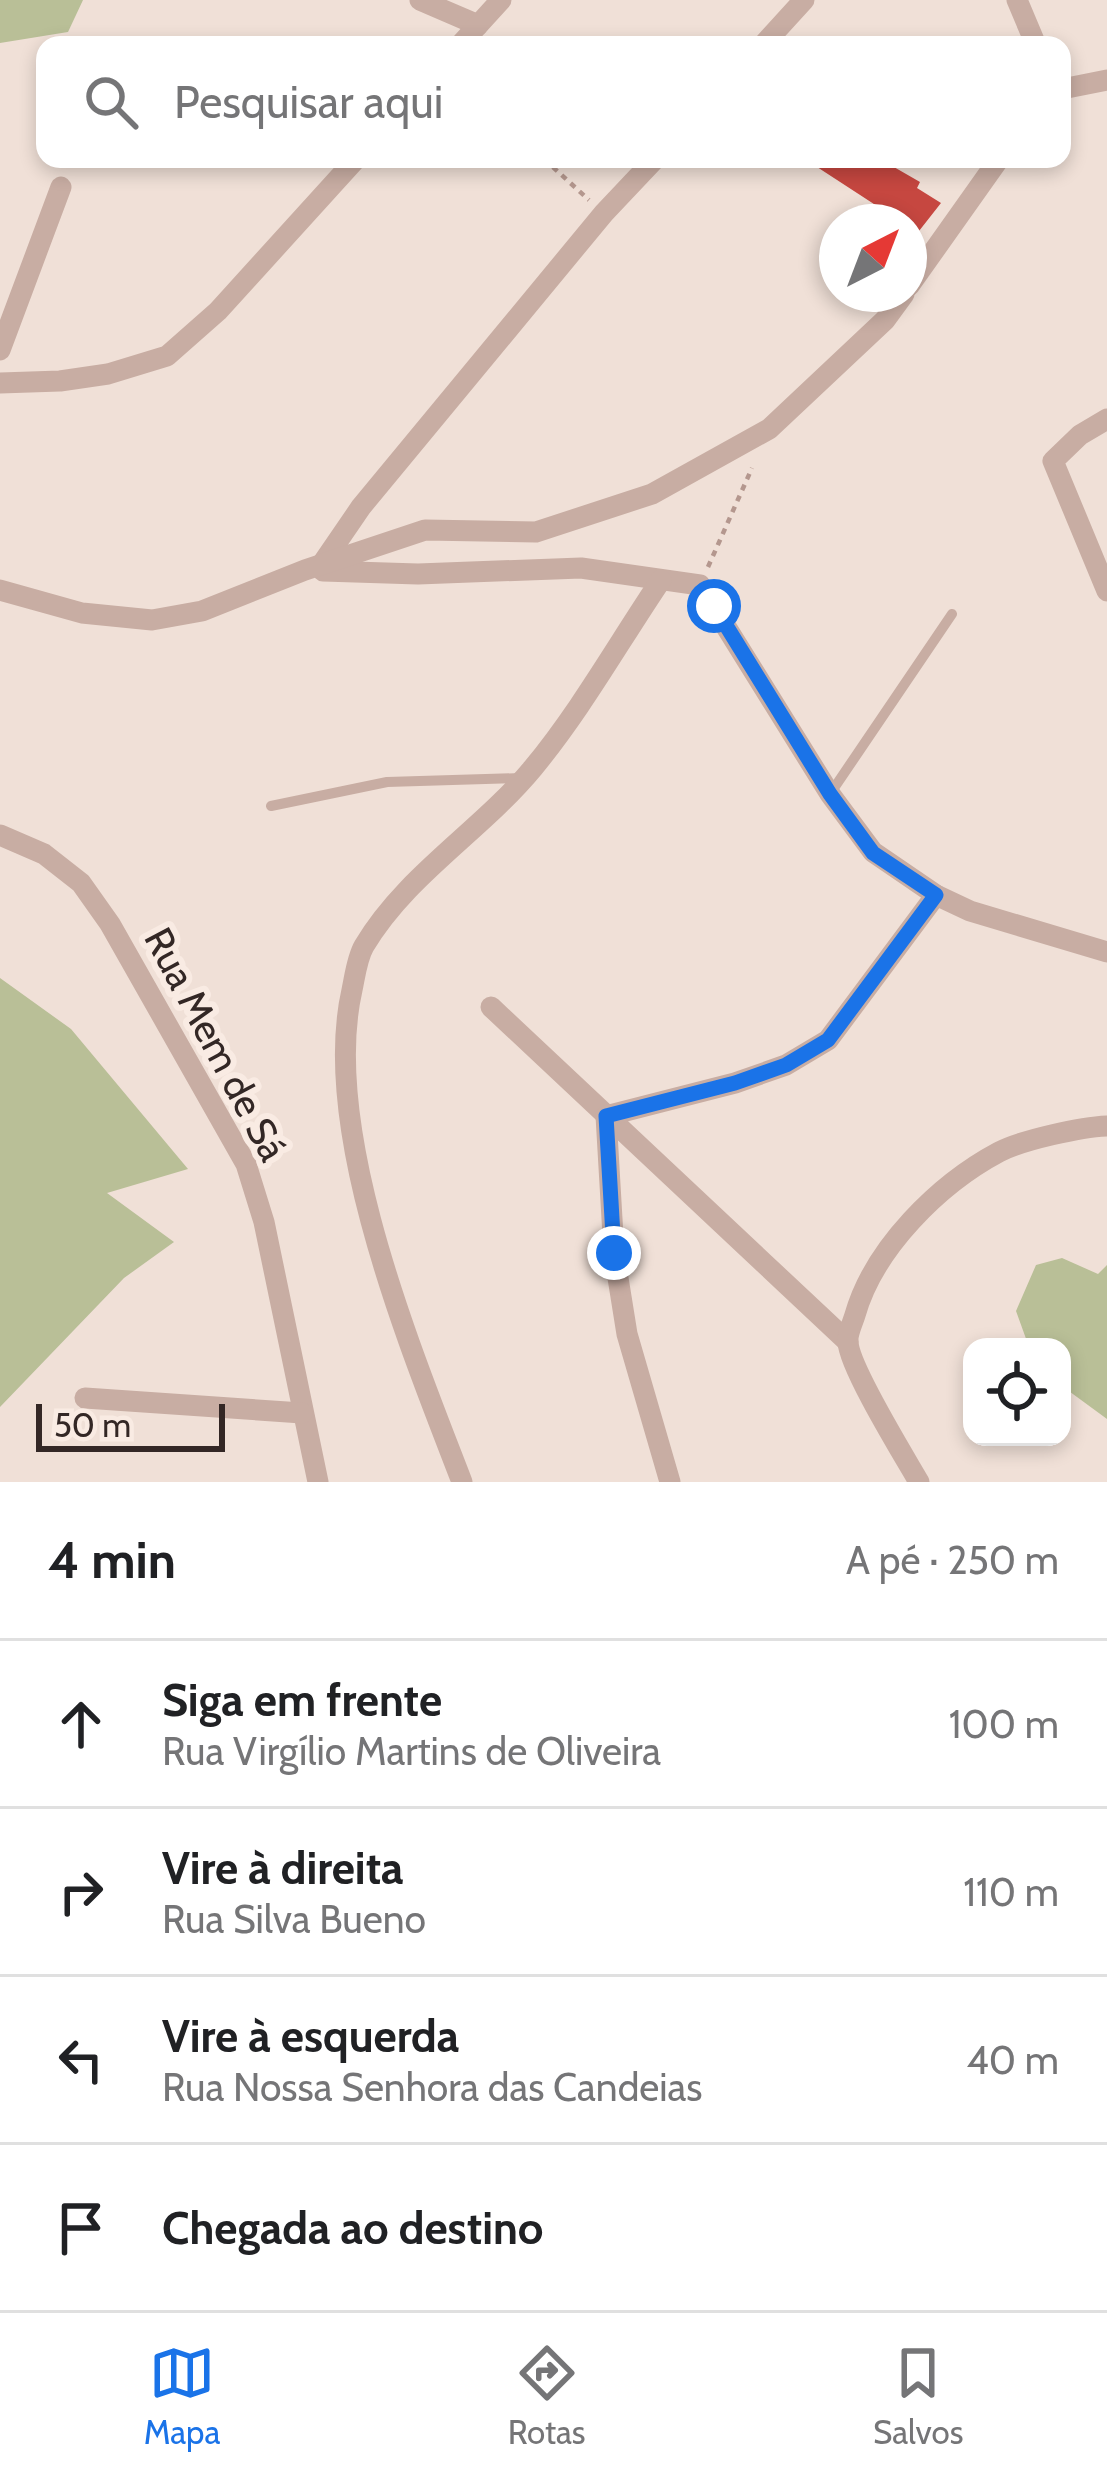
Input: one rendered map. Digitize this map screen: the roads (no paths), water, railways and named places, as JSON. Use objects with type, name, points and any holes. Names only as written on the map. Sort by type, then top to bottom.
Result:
[{"type":"street","points":[[420,0],[478,25]]},
{"type":"street","points":[[468,36],[501,0]]},
{"type":"street","points":[[772,36],[804,0]]},
{"type":"street","points":[[1017,0],[1032,36]]},
{"type":"street","points":[[1071,87],[1107,80]]},
{"type":"street","points":[[0,383],[108,374],[167,356],[218,311],[348,168]]},
{"type":"street","points":[[313,567],[604,213],[646,168]]},
{"type":"street","points":[[927,261],[993,168]]},
{"type":"street","points":[[0,350],[62,187]]},
{"type":"street","points":[[0,590],[82,613],[152,620],[202,611],[425,530],[536,532],[652,494],[742,446],[821,383],[891,312]]},
{"type":"street","points":[[1107,419],[1080,435],[1053,461],[1107,591]]},
{"type":"street","points":[[313,567],[418,574],[581,568],[700,585],[830,794],[873,853],[936,895],[970,911],[1107,952]]},
{"type":"street","points":[[462,1482],[415,1359],[372,1224],[350,1116],[345,1022],[362,949],[408,889],[485,821],[524,778],[661,580]]},
{"type":"street","name":"Rua Mem de Sá","points":[[0,835],[44,854],[81,884],[110,924],[246,1164],[264,1222],[318,1482]]},
{"type":"street","points":[[606,1116],[735,1083],[786,1065],[828,1040],[936,895]]},
{"type":"street","points":[[491,1007],[848,1342],[881,1417],[919,1482]]},
{"type":"street","points":[[606,1116],[614,1253],[627,1334],[670,1482]]},
{"type":"street","points":[[848,1342],[860,1300],[878,1264],[922,1211],[959,1178],[1003,1149],[1107,1126]]},
{"type":"street","points":[[86,1398],[302,1413]]},
{"type":"lane","points":[[830,794],[952,614]]},
{"type":"lane","points":[[272,806],[387,782],[524,778]]}]
